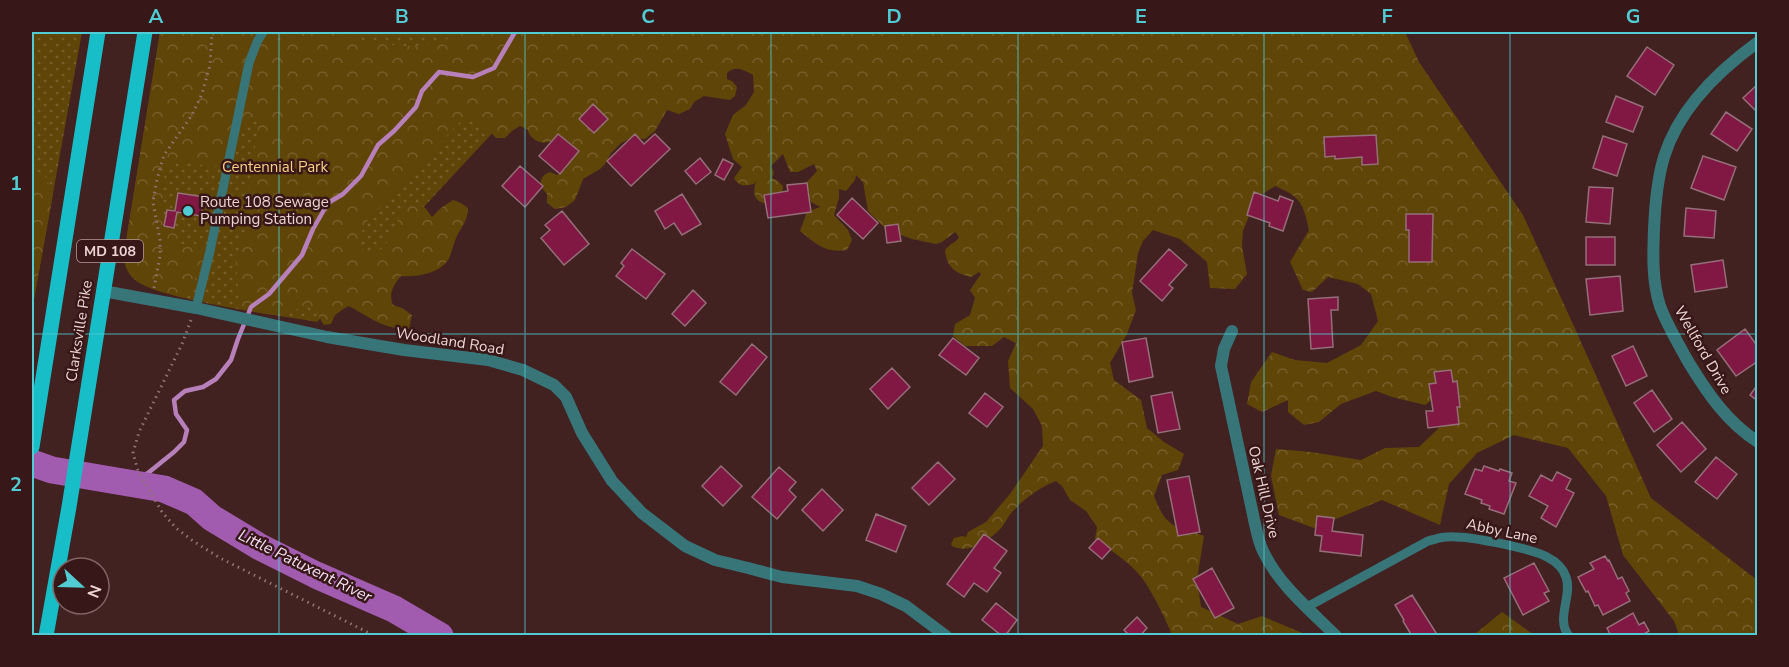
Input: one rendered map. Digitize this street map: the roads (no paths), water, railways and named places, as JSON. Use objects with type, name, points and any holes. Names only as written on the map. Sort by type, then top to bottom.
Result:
[{"type":"main road","name":"Clarksville Pike","points":[[32,447],[98,32]]},
{"type":"main road","name":"Clarksville Pike","points":[[46,636],[69,507],[145,32]]},
{"type":"street","name":"Wellford Drive","points":[[1758,42],[1730,62],[1688,109],[1664,157],[1655,210],[1653,276],[1661,307],[1685,356],[1721,411],[1743,432],[1758,442]]},
{"type":"street","name":"Woodland Road","points":[[103,291],[196,308],[327,337],[488,360],[523,370],[554,385],[566,397],[582,433],[612,481],[645,515],[685,546],[715,560],[782,577],[857,586],[881,594],[906,606],[946,636]]},
{"type":"street","name":"Oak Hill Drive","points":[[1232,332],[1224,349],[1221,366],[1262,549],[1273,570],[1289,590],[1336,636]]},
{"type":"lane","points":[[196,308],[249,63],[263,32]]},
{"type":"lane","name":"Abby Lane","points":[[1307,607],[1428,542],[1444,537],[1460,537],[1528,550],[1547,556],[1557,563],[1565,574],[1568,585],[1563,625],[1565,635]]},
{"type":"waterway","points":[[128,483],[148,473],[184,442],[187,430],[176,414],[174,400],[185,391],[203,387],[216,379],[231,360],[251,307],[269,294],[302,255],[328,203],[343,194],[361,176],[378,145],[416,107],[422,91],[439,72],[473,77],[494,68],[515,32]]},
{"type":"waterway","name":"Little Patuxent River","points":[[32,463],[52,470],[164,489],[194,502],[212,518],[260,547],[316,575],[394,609],[440,636]]},
{"type":"place","name":"Route 108 Sewage Pumping Station","points":[[188,211]]},
{"type":"park label","name":"Centennial Park","points":[[275,167]]}]
